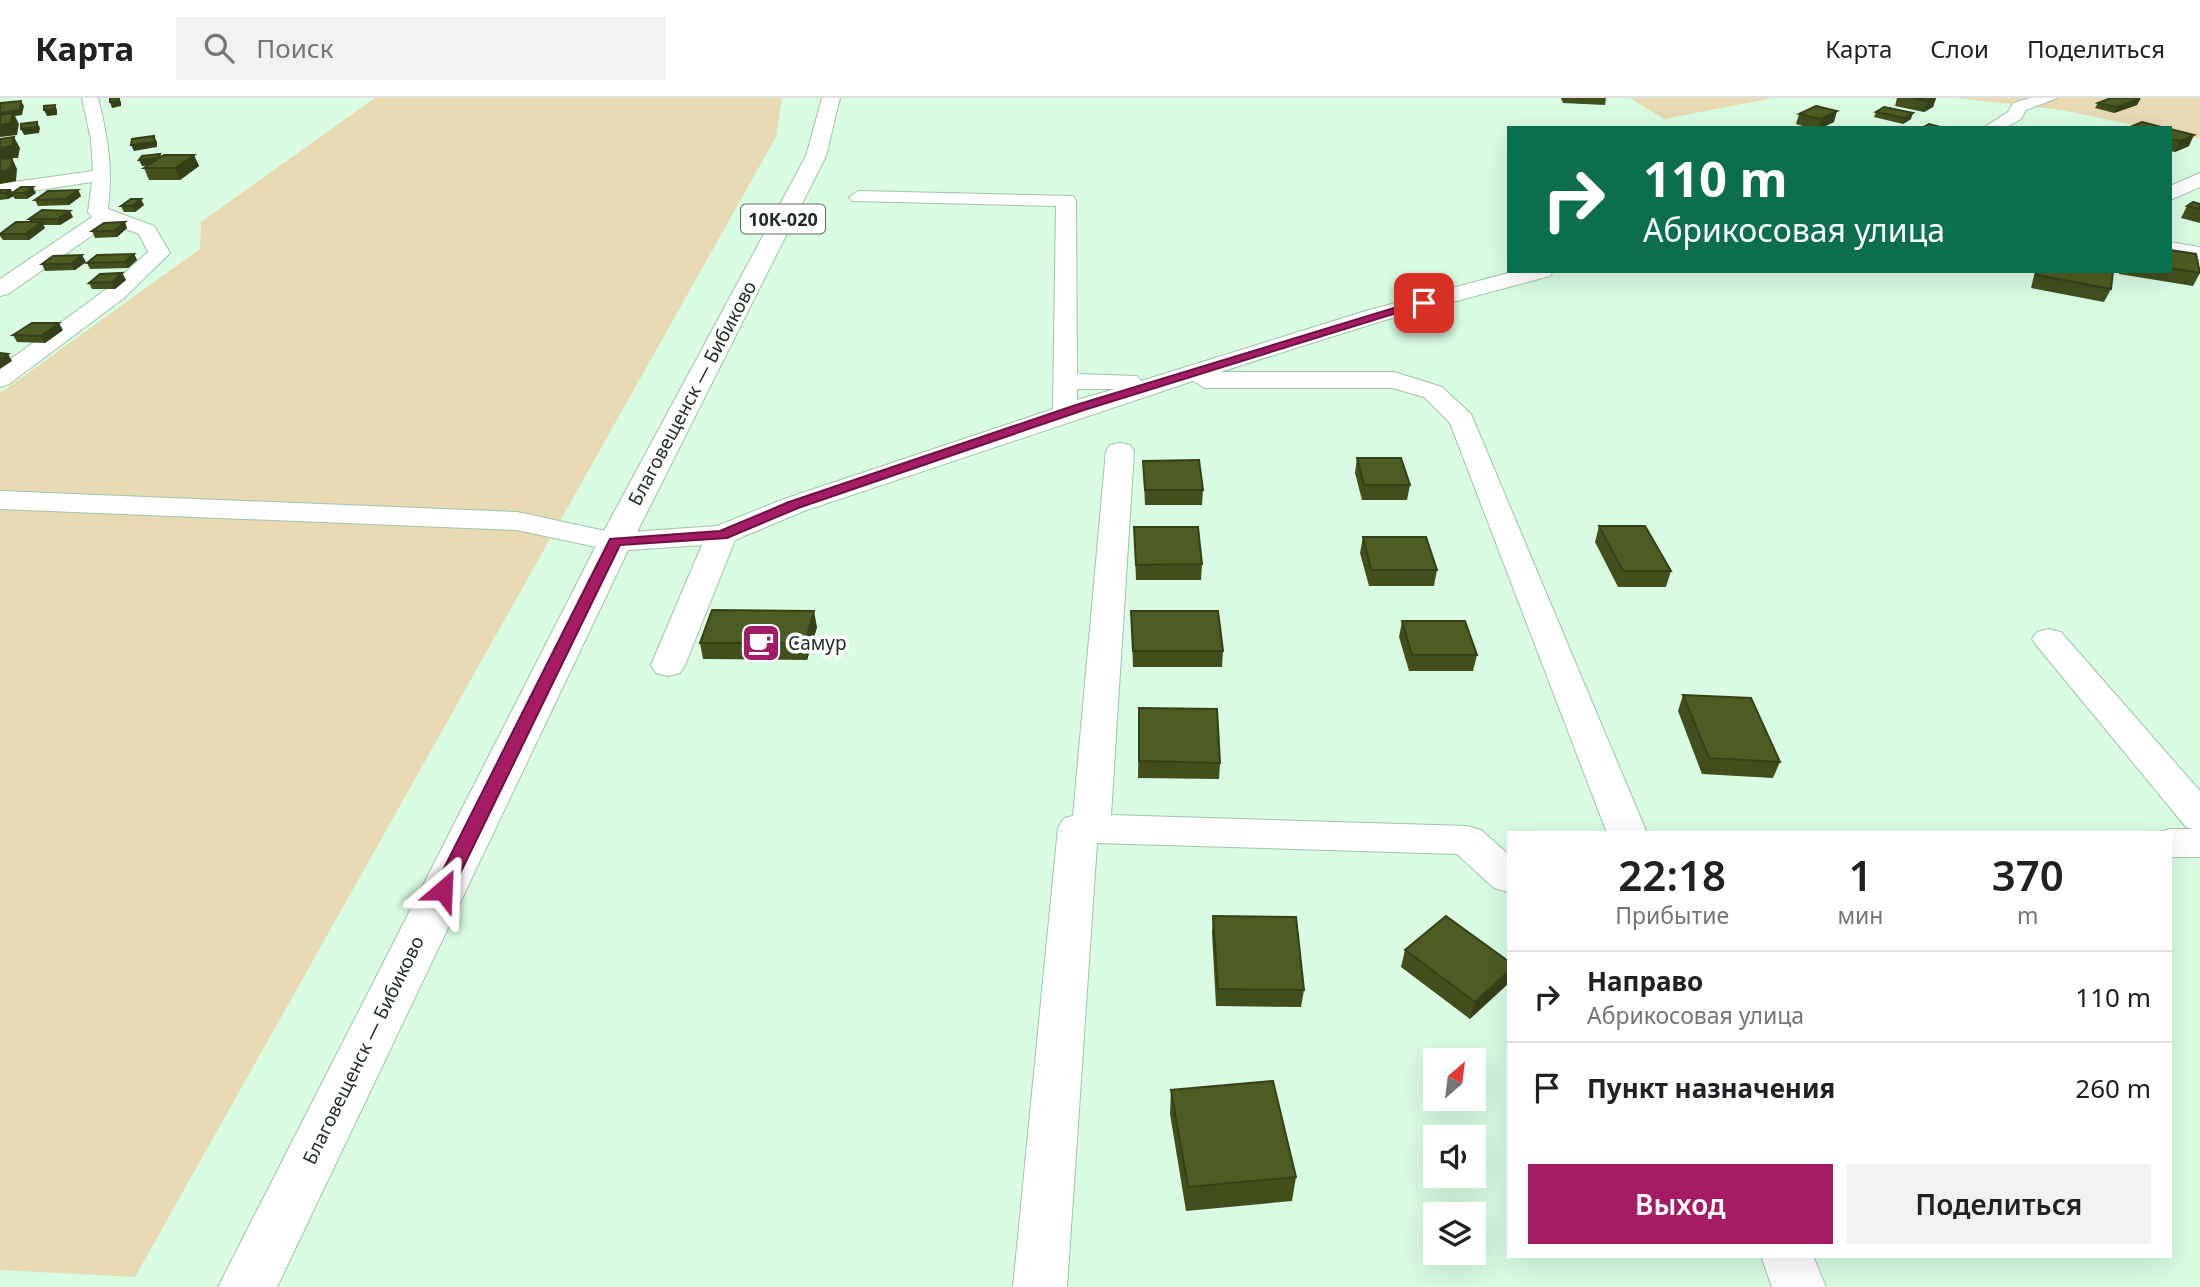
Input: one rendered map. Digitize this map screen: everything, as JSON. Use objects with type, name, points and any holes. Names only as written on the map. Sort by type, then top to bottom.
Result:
[{"type":"main road","name":"Благовещенск — Бибиково","points":[[247,1287],[615,542],[816,156],[831,98]]},
{"type":"street","points":[[0,379],[116,293],[159,253],[147,230],[98,212],[103,176],[100,140],[90,98]]},
{"type":"street","points":[[1996,126],[2015,115],[2019,107],[2049,98]]},
{"type":"street","points":[[0,190],[103,176]]},
{"type":"street","points":[[2172,193],[2196,183]]},
{"type":"street","points":[[859,197],[1066,200],[1064,413]]},
{"type":"street","points":[[0,289],[107,216]]},
{"type":"street","points":[[2172,248],[2200,253]]},
{"type":"street","points":[[0,499],[517,521],[615,542],[722,535],[794,505],[1064,413],[1377,315],[1534,273]]},
{"type":"street","points":[[1065,382],[1394,380],[1433,392],[1462,420],[1626,831]]},
{"type":"street","points":[[1091,828],[1120,451]]},
{"type":"street","points":[[668,665],[722,535]]},
{"type":"street","points":[[2049,639],[2200,817]]},
{"type":"street","points":[[1040,1287],[1078,828],[1507,839]]},
{"type":"street","points":[[1467,840],[1507,876]]},
{"type":"street","points":[[2172,843],[2200,843]]},
{"type":"street","points":[[1788,1258],[1800,1287]]},
{"type":"shaded area","points":[[375,98],[782,98],[776,137],[135,1277],[0,1270],[0,393],[200,249],[201,222]]},
{"type":"shaded area","points":[[1630,98],[1773,98],[1664,119]]},
{"type":"shaded area","points":[[1956,98],[2200,98],[2200,139],[2172,132],[2172,126],[2138,126],[2062,110]]},
{"type":"building","points":[[110,98],[119,98],[119,101],[110,102]]},
{"type":"building","points":[[2111,98],[2140,99],[2117,107],[2098,103]]},
{"type":"building","points":[[21,101],[20,110],[0,113],[0,103]]},
{"type":"building","points":[[55,105],[54,109],[44,110],[44,106]]},
{"type":"building","points":[[1816,106],[1837,111],[1821,119],[1799,114]]},
{"type":"building","points":[[1884,107],[1913,113],[1905,118],[1876,112]]},
{"type":"building","points":[[13,113],[11,123],[0,125],[0,115]]},
{"type":"building","points":[[37,122],[37,127],[21,129],[21,124]]},
{"type":"building","points":[[2142,122],[2157,126],[2133,126]]},
{"type":"building","points":[[2172,130],[2194,135],[2180,141],[2172,139]]},
{"type":"building","points":[[154,136],[154,142],[131,145],[132,139]]},
{"type":"building","points":[[14,137],[12,146],[0,148],[0,139]]},
{"type":"building","points":[[160,154],[158,158],[139,160],[142,156]]},
{"type":"building","points":[[164,155],[194,155],[175,168],[144,168]]},
{"type":"building","points":[[12,158],[10,170],[0,171],[0,159]]},
{"type":"building","points":[[21,187],[33,187],[24,193],[12,193]]},
{"type":"building","points":[[78,190],[66,199],[35,200],[48,191]]},
{"type":"building","points":[[131,199],[141,199],[132,206],[121,206]]},
{"type":"building","points":[[2193,202],[2200,204],[2200,209],[2187,206]]},
{"type":"building","points":[[42,210],[70,211],[57,219],[29,219]]},
{"type":"building","points":[[16,222],[42,222],[25,234],[0,234]]},
{"type":"building","points":[[125,222],[114,231],[92,231],[104,223]]},
{"type":"building","points":[[2172,250],[2196,254],[2200,273],[2172,268]]},
{"type":"building","points":[[134,254],[125,262],[87,263],[97,255]]},
{"type":"building","points":[[82,255],[71,264],[42,264],[53,256]]},
{"type":"building","points":[[122,273],[112,282],[89,283],[100,274]]},
{"type":"building","points":[[2038,273],[2113,273],[2111,289]]},
{"type":"building","points":[[32,323],[59,323],[41,336],[13,335]]},
{"type":"building","points":[[1357,458],[1401,458],[1410,485],[1364,485]]},
{"type":"building","points":[[1199,460],[1203,490],[1145,490],[1143,461]]},
{"type":"building","points":[[1599,526],[1645,526],[1671,571],[1623,571]]},
{"type":"building","points":[[1134,527],[1198,527],[1202,564],[1136,565]]},
{"type":"building","points":[[1363,537],[1426,537],[1437,570],[1371,570]]},
{"type":"building","points":[[712,610],[814,611],[805,643],[700,643]]},
{"type":"building","points":[[1131,611],[1218,611],[1223,651],[1133,651]]},
{"type":"building","points":[[1402,621],[1465,621],[1477,655],[1412,655]]},
{"type":"building","points":[[1683,695],[1751,698],[1780,762],[1709,758]]},
{"type":"building","points":[[1139,708],[1217,709],[1220,763],[1139,761]]},
{"type":"building","points":[[1213,916],[1296,917],[1304,990],[1218,989]]},
{"type":"building","points":[[1446,916],[1507,960],[1507,973],[1475,1002],[1405,950]]},
{"type":"building","points":[[1273,1081],[1296,1177],[1188,1187],[1171,1090]]},
{"type":"place","name":"Самур","points":[[761,643]]},
{"type":"route","points":[[443,890],[615,542],[722,535],[794,505],[1080,408],[1377,315],[1424,303]]}]
